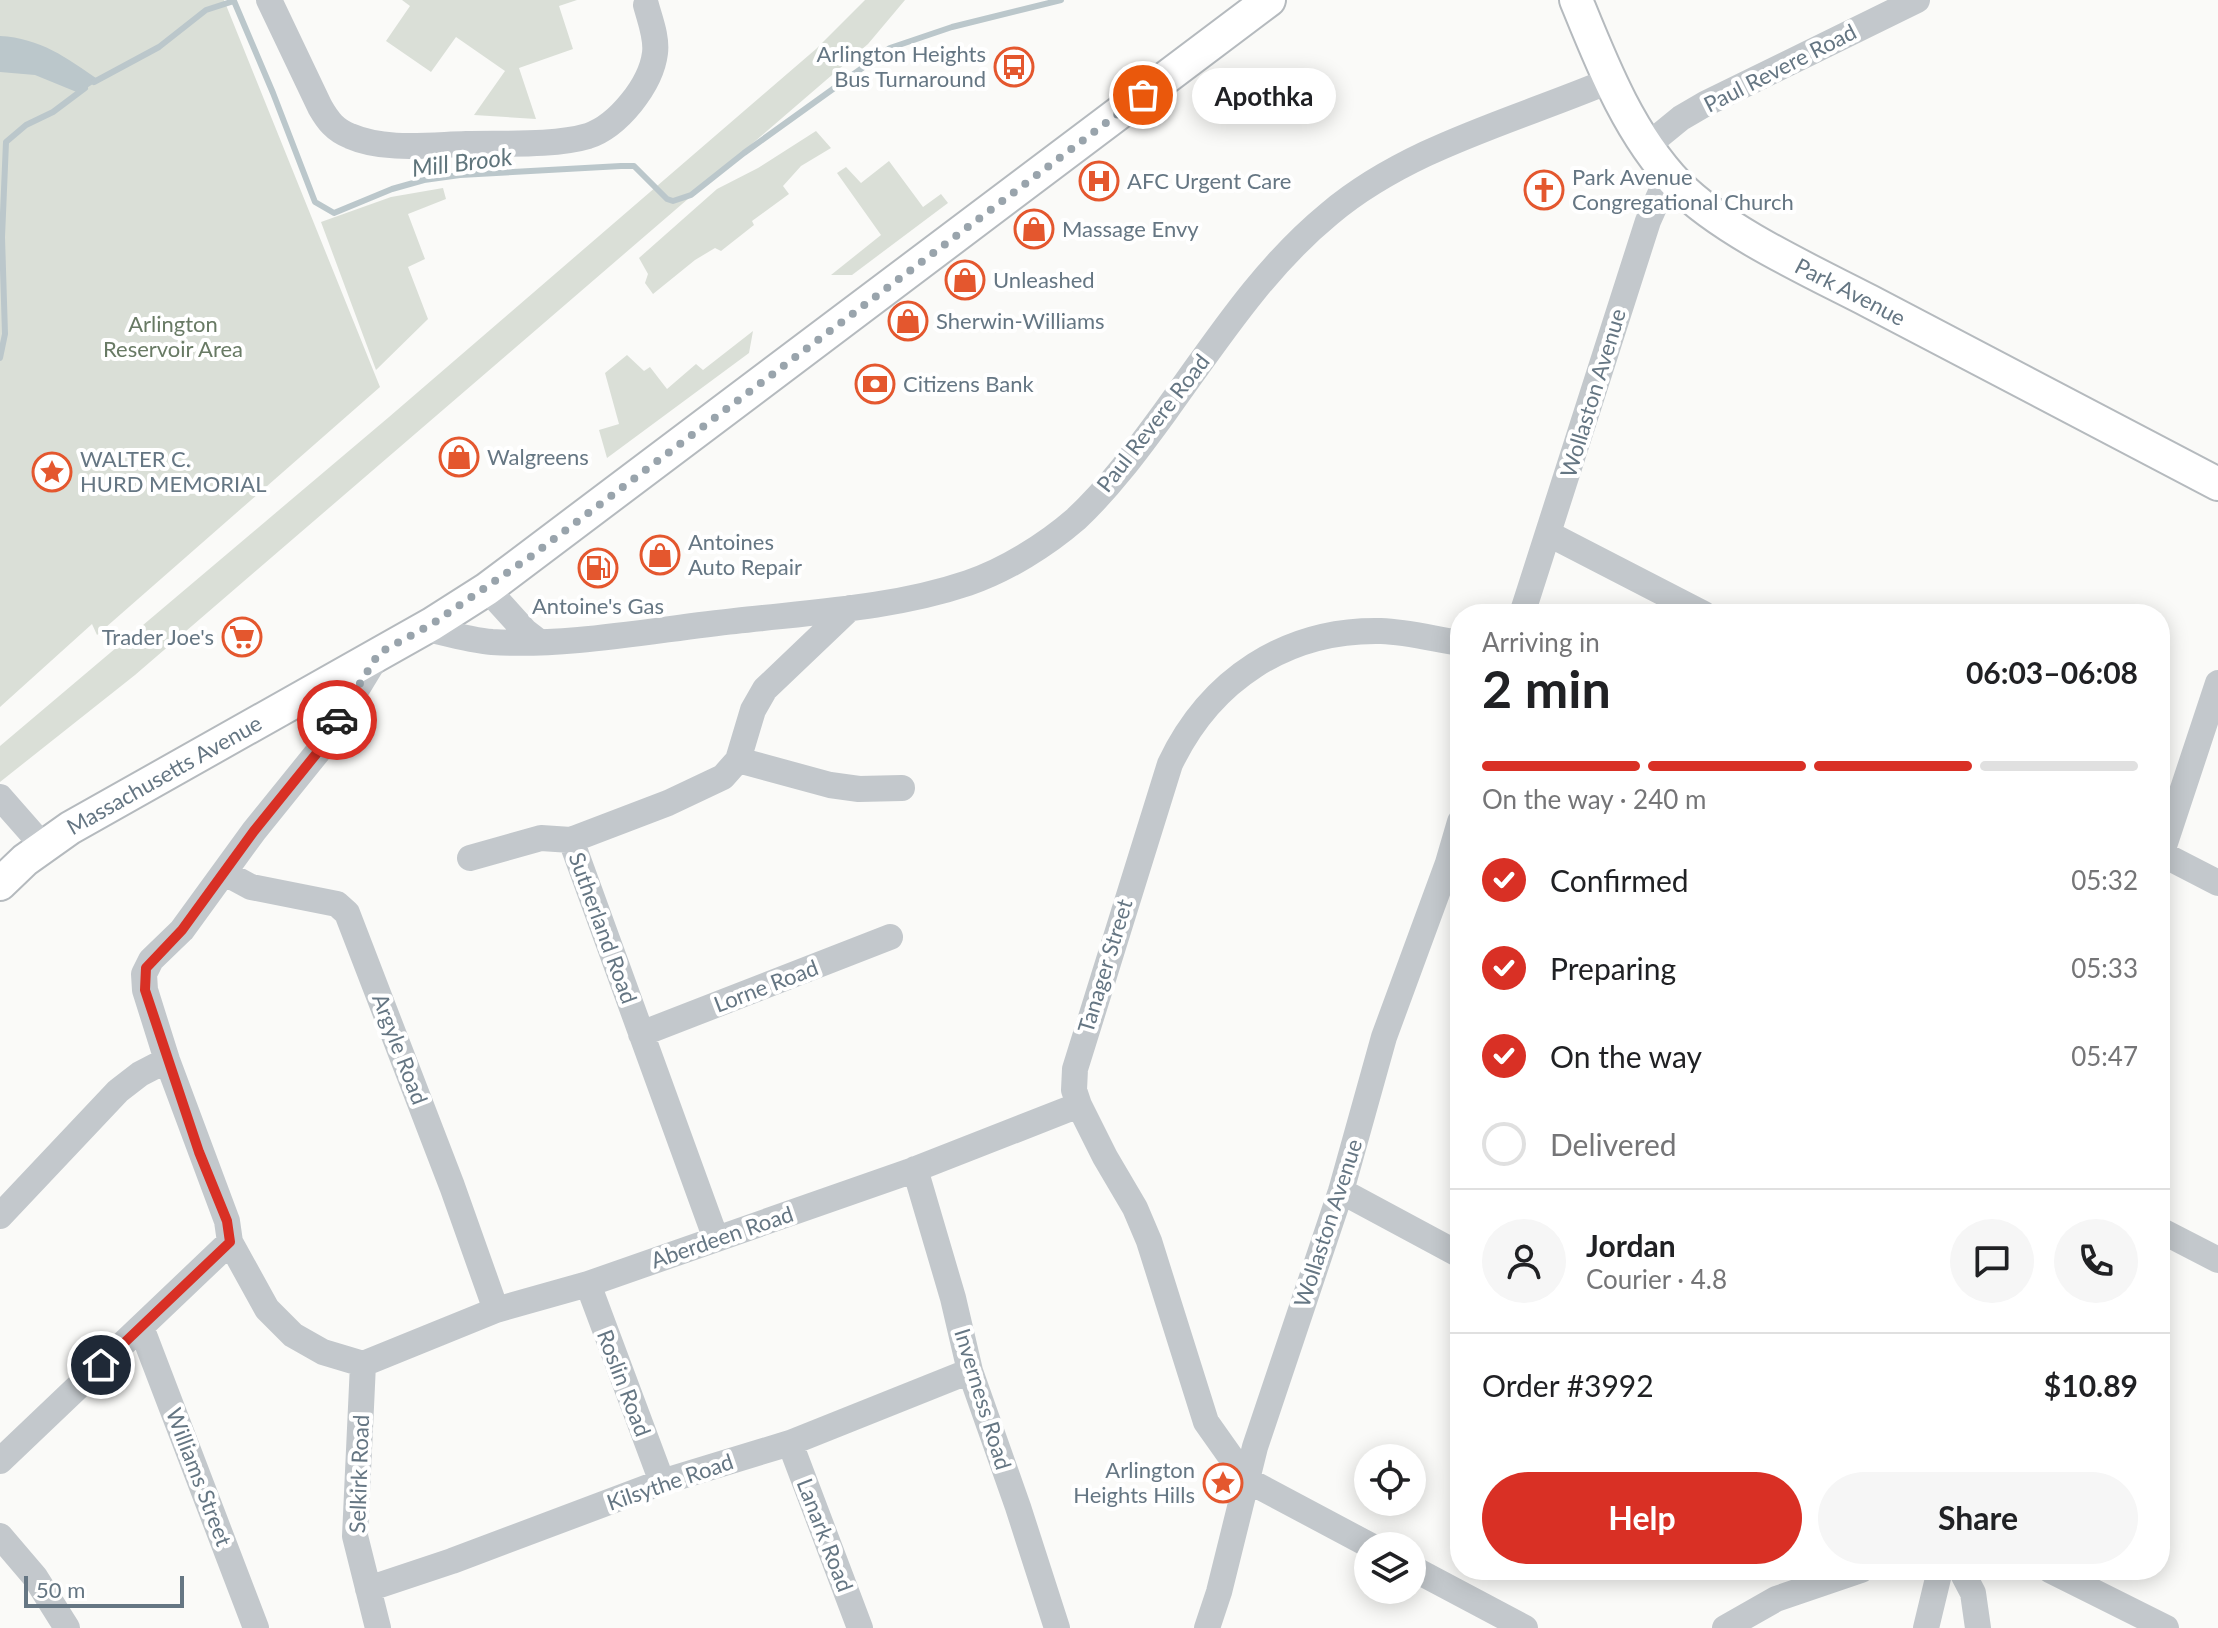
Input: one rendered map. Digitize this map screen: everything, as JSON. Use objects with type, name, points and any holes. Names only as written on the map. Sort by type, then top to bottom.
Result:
[{"type":"main road","name":"Massachusetts Avenue","points":[[0,884],[43,846],[150,781],[424,628],[487,589],[1269,0]]},
{"type":"main road","name":"Park Avenue","points":[[1576,0],[1611,80],[1648,145],[1669,174],[1690,195],[1790,259],[2218,484]]},
{"type":"street","points":[[269,0],[327,120],[337,129],[374,143],[422,145],[562,140],[587,136],[600,130],[632,100],[651,67],[656,44],[646,5]]},
{"type":"street","name":"Paul Revere Road","points":[[1648,145],[1681,118],[1705,104],[1917,0]]},
{"type":"street","name":"Paul Revere Road","points":[[424,628],[487,641],[538,641],[850,608],[937,593],[973,581],[1044,543],[1075,519],[1106,488],[1265,276],[1330,212],[1373,183],[1427,154],[1611,80]]},
{"type":"street","name":"Wollaston Avenue","points":[[1525,604],[1648,221],[1669,174]]},
{"type":"street","points":[[1549,534],[1685,604]]},
{"type":"street","points":[[487,589],[538,641]]},
{"type":"street","points":[[850,608],[765,689],[753,710],[738,760],[830,785],[859,789],[902,788]]},
{"type":"street","name":"Tanager Street","points":[[1247,1480],[1206,1422],[1142,1224],[1079,1105],[1074,1090],[1081,1044],[1160,790],[1179,744],[1196,719],[1246,669],[1292,647],[1324,637],[1379,631],[1450,642]]},
{"type":"street","points":[[363,1364],[323,1352],[293,1335],[267,1309],[230,1242],[227,1221],[167,1060],[145,990],[144,974],[151,960],[182,930],[254,831],[321,748],[379,653]]},
{"type":"street","points":[[2170,825],[2218,683]]},
{"type":"street","name":"Sutherland Road","points":[[716,1239],[571,840],[668,803],[723,777],[738,760]]},
{"type":"street","points":[[4,801],[43,846]]},
{"type":"street","points":[[470,858],[541,838],[571,840]]},
{"type":"street","points":[[2170,860],[2218,883]]},
{"type":"street","name":"Argyle Road","points":[[225,873],[251,887],[337,904],[347,913],[451,1181],[496,1310]]},
{"type":"street","name":"Wollaston Avenue","points":[[1207,1628],[1259,1436],[1341,1191],[1384,1037],[1450,877]]},
{"type":"street","name":"Lorne Road","points":[[641,1034],[890,937]]},
{"type":"street","points":[[0,1216],[118,1091],[140,1074],[167,1060]]},
{"type":"street","name":"Aberdeen Road","points":[[363,1364],[496,1310],[588,1284],[716,1239],[915,1169],[1079,1105]]},
{"type":"street","name":"Inverness Road","points":[[915,1169],[953,1298],[970,1371],[1057,1628]]},
{"type":"street","points":[[1341,1191],[1450,1250]]},
{"type":"street","points":[[2170,1235],[2218,1260]]},
{"type":"street","points":[[0,1461],[230,1242]]},
{"type":"street","name":"Roslin Road","points":[[588,1284],[662,1482]]},
{"type":"street","name":"Williams Street","points":[[141,1327],[256,1628]]},
{"type":"street","name":"Selkirk Road","points":[[363,1364],[355,1536],[378,1628]]},
{"type":"street","name":"Kilsythe Road","points":[[368,1589],[662,1482],[790,1443],[970,1371]]},
{"type":"street","name":"Lanark Road","points":[[790,1443],[860,1628]]},
{"type":"street","points":[[1247,1480],[1354,1537]]},
{"type":"street","points":[[0,1536],[35,1577],[67,1628]]},
{"type":"street","points":[[1426,1575],[1525,1628]]},
{"type":"street","points":[[1725,1628],[1776,1599],[1832,1580]]},
{"type":"street","points":[[1926,1628],[1938,1580]]},
{"type":"street","points":[[1966,1580],[1973,1593],[1978,1628]]},
{"type":"street","points":[[2070,1580],[2166,1628]]},
{"type":"green space","name":"Arlington Reservoir Area","points":[[0,0],[224,0],[380,387],[97,635],[92,624],[0,707]]},
{"type":"green space","points":[[402,0],[577,0],[559,6],[573,49],[519,68],[536,119],[474,115],[505,71],[456,37],[431,72],[386,41],[410,6]]},
{"type":"green space","points":[[865,0],[905,0],[868,44],[135,675],[0,782],[0,746],[389,417],[816,49]]},
{"type":"green space","points":[[816,131],[831,148],[801,166],[783,186],[789,194],[752,221],[754,225],[721,251],[715,248],[695,260],[653,294],[645,283],[648,274],[639,258],[717,189],[758,168]]},
{"type":"green space","points":[[889,161],[923,207],[941,194],[948,203],[852,275],[831,275],[881,235],[837,173],[846,167],[861,183]]},
{"type":"green space","points":[[443,188],[446,199],[408,214],[425,259],[408,267],[428,319],[376,370],[321,222],[391,197]]},
{"type":"green space","points":[[753,331],[749,353],[607,458],[599,430],[619,424],[605,373],[627,355],[644,371],[650,367],[667,389],[696,364],[703,370]]},
{"type":"shaded area","points":[[0,36],[40,45],[99,80],[79,93],[35,75],[0,72]]},
{"type":"waterway","name":"Mill Brook","points":[[94,82],[159,47],[206,10],[234,1],[315,202],[334,213],[392,189],[424,180],[460,175],[621,166],[634,166],[667,199],[673,201],[691,195],[890,48],[952,27],[1061,0]]},
{"type":"waterway","name":"Mill Brook","points":[[0,358],[5,334],[2,237],[6,142],[26,125],[53,112],[85,88]]},
{"type":"way so far","points":[[337,720],[379,653],[487,589],[1143,95]]},
{"type":"place","name":"Arlington Heights Bus Turnaround","points":[[1014,67]]},
{"type":"place","name":"Apothka","points":[[1143,95]]},
{"type":"place","name":"AFC Urgent Care","points":[[1099,181]]},
{"type":"place","name":"Park Avenue Congregational Church","points":[[1544,190]]},
{"type":"place","name":"Massage Envy","points":[[1034,229]]},
{"type":"place","name":"Unleashed","points":[[965,280]]},
{"type":"place","name":"Sherwin-Williams","points":[[908,321]]},
{"type":"place","name":"Citizens Bank","points":[[875,384]]},
{"type":"place","name":"Walgreens","points":[[459,457]]},
{"type":"place","name":"WALTER C. HURD MEMORIAL","points":[[52,472]]},
{"type":"place","name":"Antoines Auto Repair","points":[[660,555]]},
{"type":"place","name":"Antoine's Gas","points":[[598,568]]},
{"type":"place","name":"Trader Joe's","points":[[242,637]]},
{"type":"place","name":"Arlington Heights Hills","points":[[1223,1483]]},
{"type":"route","points":[[101,1365],[230,1242],[227,1221],[199,1152],[145,990],[146,968],[182,930],[254,831],[321,748],[337,720]]}]
